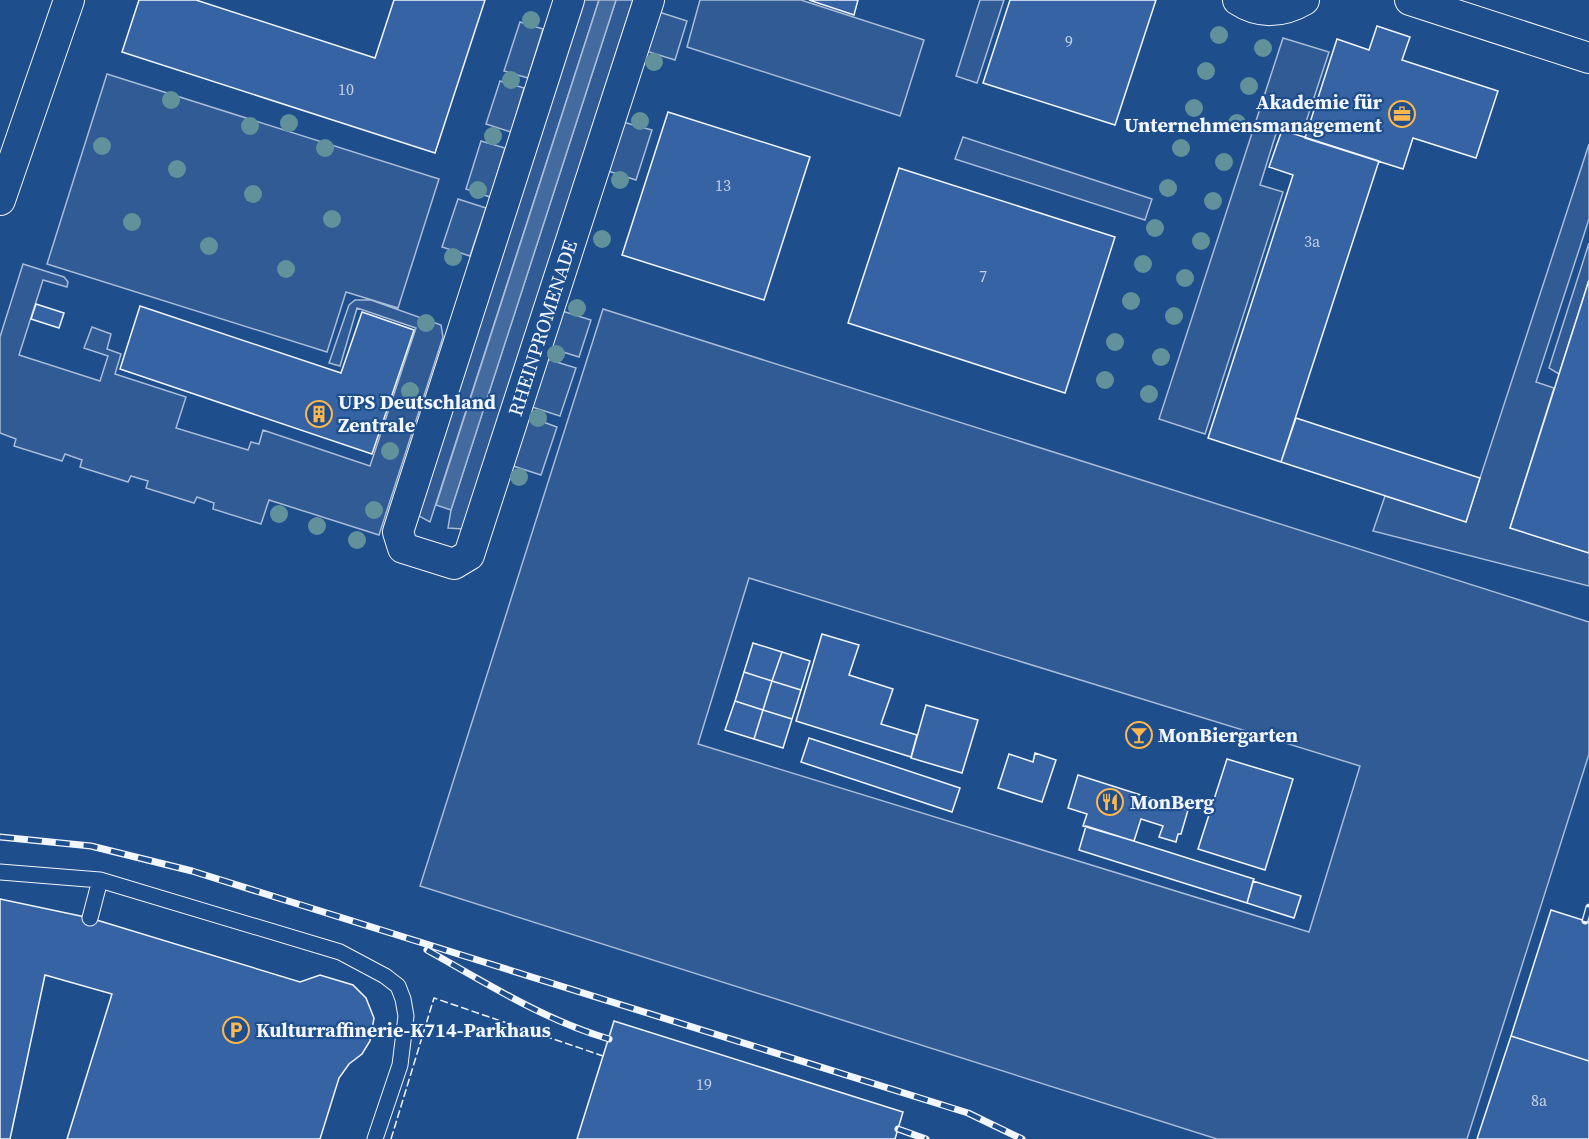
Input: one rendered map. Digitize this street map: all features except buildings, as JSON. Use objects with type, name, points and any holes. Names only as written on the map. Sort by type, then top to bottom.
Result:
[{"type":"street","points":[[0,200],[69,0]]},
{"type":"street","name":"RHEINPROMENADE","points":[[569,0],[398,532],[403,548],[454,564],[470,555],[649,0]]},
{"type":"street","points":[[1238,0],[1257,9],[1275,11],[1304,0]]},
{"type":"street","points":[[1410,0],[1589,58]]},
{"type":"lane","points":[[0,872],[100,880],[340,951],[385,976],[398,986],[404,999],[406,1016],[400,1065],[375,1139]]},
{"type":"lane","points":[[90,918],[100,880]]},
{"type":"shaded area","points":[[584,0],[599,0],[430,522],[417,515]]},
{"type":"shaded area","points":[[599,0],[616,0],[451,510],[436,505]]},
{"type":"shaded area","points":[[616,0],[633,0],[463,529],[448,528],[451,510]]},
{"type":"shaded area","points":[[700,0],[801,0],[924,40],[900,116],[687,47]]},
{"type":"shaded area","points":[[980,0],[1004,0],[977,83],[956,76]]},
{"type":"shaded area","points":[[659,12],[687,21],[675,60],[646,51]]},
{"type":"shaded area","points":[[520,22],[543,29],[528,78],[504,71]]},
{"type":"shaded area","points":[[1283,38],[1329,52],[1303,131],[1279,124],[1260,185],[1283,192],[1205,434],[1159,419]]},
{"type":"shaded area","points":[[107,74],[439,179],[398,308],[346,292],[327,352],[47,264]]},
{"type":"shaded area","points":[[500,81],[524,88],[511,132],[486,124]]},
{"type":"shaded area","points":[[623,122],[652,130],[636,180],[608,171]]},
{"type":"shaded area","points":[[963,137],[1152,199],[1145,220],[955,159]]},
{"type":"shaded area","points":[[481,141],[505,148],[490,197],[466,189]]},
{"type":"shaded area","points":[[1589,144],[1589,219],[1536,382],[1554,388],[1510,528],[1589,553],[1589,586],[1373,531],[1385,496],[1466,521]]},
{"type":"shaded area","points":[[458,199],[486,208],[470,256],[442,247]]},
{"type":"shaded area","points":[[1589,243],[1589,280],[1559,374],[1549,368]]},
{"type":"shaded area","points":[[23,264],[64,277],[68,282],[67,287],[43,280],[19,355],[100,381],[108,356],[84,348],[92,327],[111,334],[107,349],[121,354],[115,374],[186,397],[176,428],[248,450],[251,442],[259,444],[263,430],[370,466],[416,328],[357,308],[340,366],[329,363],[349,305],[355,300],[371,300],[441,325],[443,337],[379,535],[269,500],[261,524],[213,509],[214,503],[197,497],[194,503],[146,488],[148,481],[131,476],[128,482],[80,467],[82,460],[65,454],[62,461],[14,446],[16,439],[0,433],[0,337]]},
{"type":"shaded area","points":[[603,309],[1589,622],[1589,754],[1467,1139],[1217,1139],[420,886]],"holes":[[[749,578],[1360,766],[1309,932],[698,744]]]},
{"type":"shaded area","points":[[562,311],[591,320],[579,357],[550,348]]},
{"type":"shaded area","points":[[547,359],[576,368],[560,416],[532,407]]},
{"type":"shaded area","points":[[529,417],[557,427],[541,475],[513,466]]},
{"type":"railway","points":[[0,837],[91,846],[192,871],[968,1113],[1022,1139]]},
{"type":"railway","points":[[1585,921],[1589,907]]},
{"type":"railway","points":[[427,950],[538,1011],[609,1039]]},
{"type":"railway","points":[[898,1129],[926,1139]]},
{"type":"fence","points":[[391,1139],[434,998],[603,1056]]},
{"type":"place","name":"Akademie für Unternehmensmanagement","points":[[1402,114]]},
{"type":"place","name":"UPS Deutschland Zentrale","points":[[319,414]]},
{"type":"place","name":"MonBiergarten","points":[[1139,735]]},
{"type":"place","name":"MonBerg","points":[[1110,802]]},
{"type":"place","name":"Kulturraffinerie-K714-Parkhaus","points":[[236,1030]]}]
